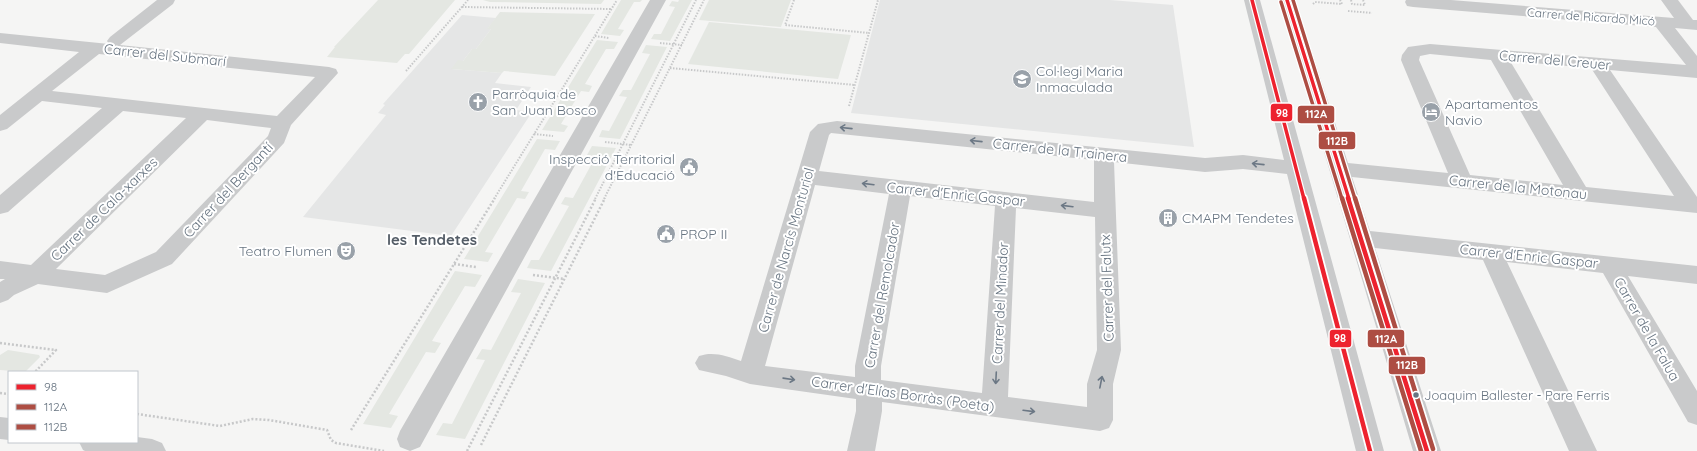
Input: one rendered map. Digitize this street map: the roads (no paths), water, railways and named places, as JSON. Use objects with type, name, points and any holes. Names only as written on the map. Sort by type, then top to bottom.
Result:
[{"type":"street","points":[[116,41],[167,0]]},
{"type":"street","points":[[410,439],[658,0]]},
{"type":"street","points":[[1252,0],[1370,451]]},
{"type":"street","points":[[1287,0],[1427,451]]},
{"type":"street","points":[[1668,0],[1692,24]]},
{"type":"street","name":"Carrer de Ricardo Micó","points":[[1413,2],[1692,24]]},
{"type":"street","points":[[1661,22],[1697,68]]},
{"type":"street","name":"Carrer del Submarí","points":[[0,38],[329,73]]},
{"type":"street","points":[[0,125],[95,48]]},
{"type":"street","name":"Carrer del Creuer","points":[[1462,181],[1410,60],[1414,51],[1430,49],[1697,72]]},
{"type":"street","points":[[1497,55],[1579,194]]},
{"type":"street","points":[[1597,64],[1694,206]]},
{"type":"street","name":"Carrer del Bergantí","points":[[35,275],[107,284],[164,258],[277,138],[282,123],[329,73]]},
{"type":"street","points":[[38,95],[282,123]]},
{"type":"street","points":[[0,207],[118,105]]},
{"type":"street","name":"Carrer de Cala-xarxes","points":[[0,294],[6,289],[35,275],[202,114]]},
{"type":"street","name":"Carrer de la Trainera","points":[[824,128],[831,127],[1205,165],[1243,162],[1297,168]]},
{"type":"street","name":"Carrer de Narcís Monturiol","points":[[750,374],[806,177],[820,132],[824,128]]},
{"type":"street","name":"Carrer del Falutx","points":[[1100,420],[1100,384],[1109,350],[1104,154]]},
{"type":"street","name":"Carrer de la Motonau","points":[[1340,169],[1694,206]]},
{"type":"street","name":"Carrer d'Enric Gaspar","points":[[806,177],[1105,211]]},
{"type":"street","name":"Carrer del Remolcador","points":[[861,451],[869,411],[868,366],[901,187]]},
{"type":"street","name":"Carrer del Minador","points":[[994,407],[1006,199]]},
{"type":"street","name":"Carrer d'Enric Gaspar","points":[[1361,238],[1697,275]]},
{"type":"street","points":[[1491,252],[1583,451]]},
{"type":"street","name":"Carrer de la Falua","points":[[1610,265],[1697,414]]},
{"type":"street","points":[[0,270],[35,275]]},
{"type":"street","name":"Carrer d'Elías Borràs (Poeta)","points":[[708,363],[726,366],[750,374],[1100,420]]},
{"type":"street","points":[[100,443],[152,451]]},
{"type":"place","name":"Col·legi Maria Inmaculada","points":[[1022,79]]},
{"type":"place","name":"Parròquia de San Juan Bosco","points":[[478,102]]},
{"type":"place","name":"Apartamentos Navio","points":[[1431,112]]},
{"type":"place","name":"Inspecció Territorial d'Educació","points":[[689,167]]},
{"type":"place","name":"CMAPM Tendetes","points":[[1168,218]]},
{"type":"place","name":"PROP II","points":[[666,234]]},
{"type":"place","name":"Teatro Flumen","points":[[346,251]]},
{"type":"place","name":"Joaquim Ballester - Pare Ferris","points":[[1416,395]]},
{"type":"district","name":"les Tendetes","points":[[432,240]]}]
